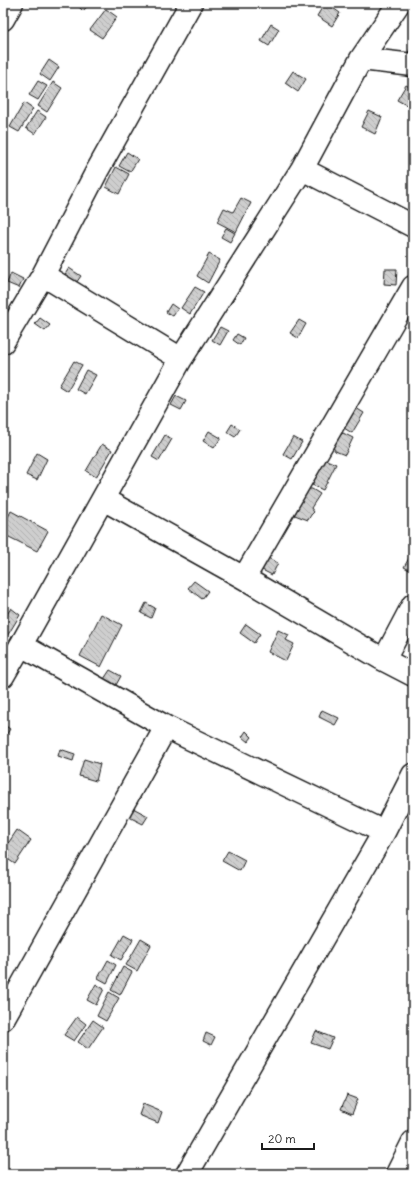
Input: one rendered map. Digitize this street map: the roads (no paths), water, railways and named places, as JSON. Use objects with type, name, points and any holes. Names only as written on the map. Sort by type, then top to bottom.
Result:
[{"type":"street","points":[[3,342],[43,275],[97,171],[191,3]]},
{"type":"street","points":[[3,676],[181,359],[302,169],[361,59],[400,3]]},
{"type":"street","points":[[361,59],[413,65]]},
{"type":"street","points":[[302,169],[413,226]]},
{"type":"street","points":[[43,275],[181,359]]},
{"type":"street","points":[[244,578],[413,287]]},
{"type":"street","points":[[103,499],[244,578],[384,660],[413,675]]},
{"type":"street","points":[[384,660],[413,605]]},
{"type":"street","points":[[21,645],[166,727],[384,832]]},
{"type":"street","points":[[3,1020],[166,727]]},
{"type":"street","points":[[187,1174],[384,832],[413,775]]},
{"type":"street","points":[[397,1174],[413,1142]]}]
